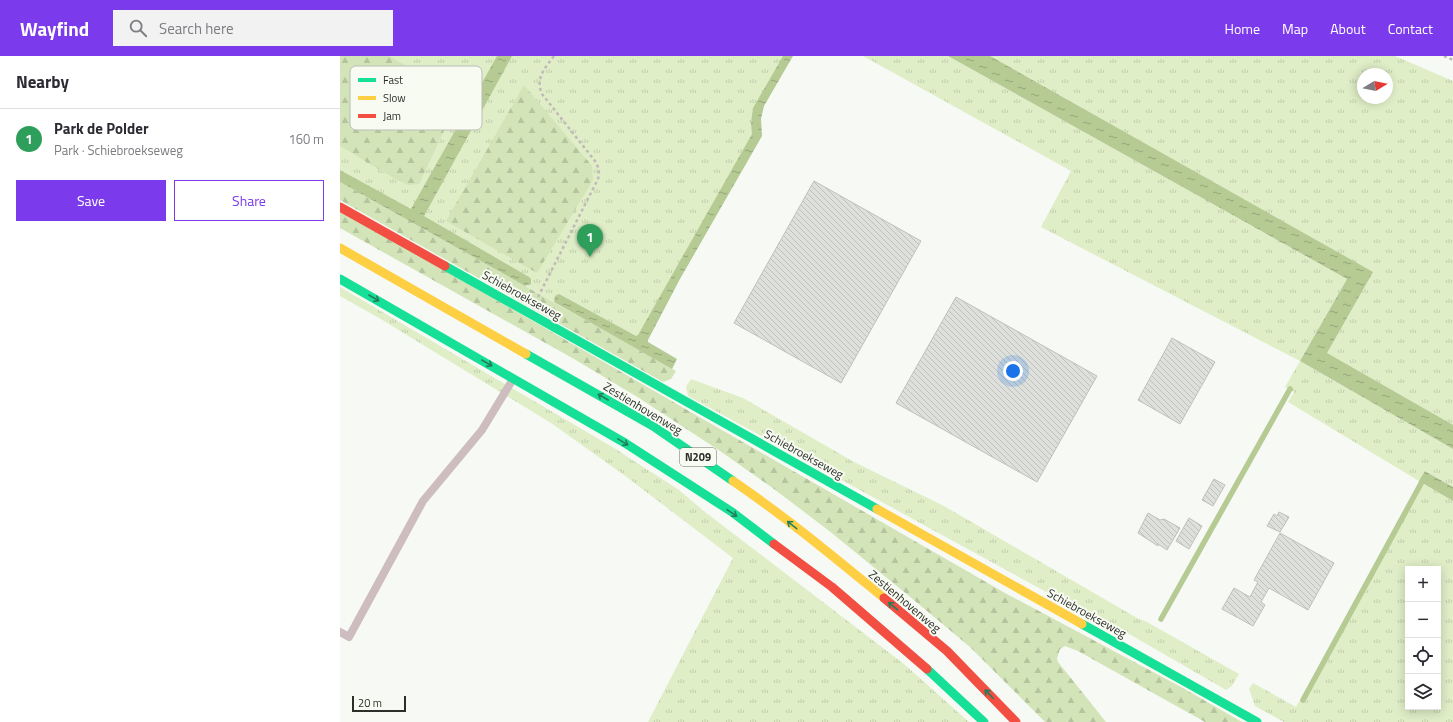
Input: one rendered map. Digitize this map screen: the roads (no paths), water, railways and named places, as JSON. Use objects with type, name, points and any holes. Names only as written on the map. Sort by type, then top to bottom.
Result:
[{"type":"main road","name":"Schiebroekseweg","points":[[340,207],[1257,722]]},
{"type":"main road","name":"Zestienhovenweg","points":[[340,248],[653,426],[751,493],[850,570],[947,651],[1016,722]]},
{"type":"main road","name":"N209","points":[[340,279],[625,443],[732,512],[832,587],[923,665],[984,722]]},
{"type":"lane","points":[[340,632],[349,637],[422,501],[482,430],[514,379]]},
{"type":"water","points":[[497,56],[512,56],[482,111],[482,83]]},
{"type":"water","points":[[783,56],[793,56],[764,106],[761,119],[762,136],[680,279],[648,340],[648,342],[677,359],[672,369],[554,302],[555,296],[559,294],[636,336],[638,335],[752,134],[751,123],[753,108]]},
{"type":"water","points":[[948,56],[990,56],[1373,272],[1327,353],[1453,425],[1453,449],[1300,361],[1347,279]]},
{"type":"water","points":[[455,130],[471,130],[424,216],[529,277],[531,279],[531,284],[525,286],[340,182],[340,170],[411,209]]},
{"type":"water","points":[[1425,471],[1453,487],[1453,501],[1419,481]]},
{"type":"waterway","points":[[1161,619],[1290,389]]},
{"type":"waterway","points":[[1303,700],[1424,478],[1425,479]]},
{"type":"place","name":"Park de Polder","points":[[590,257]]}]
